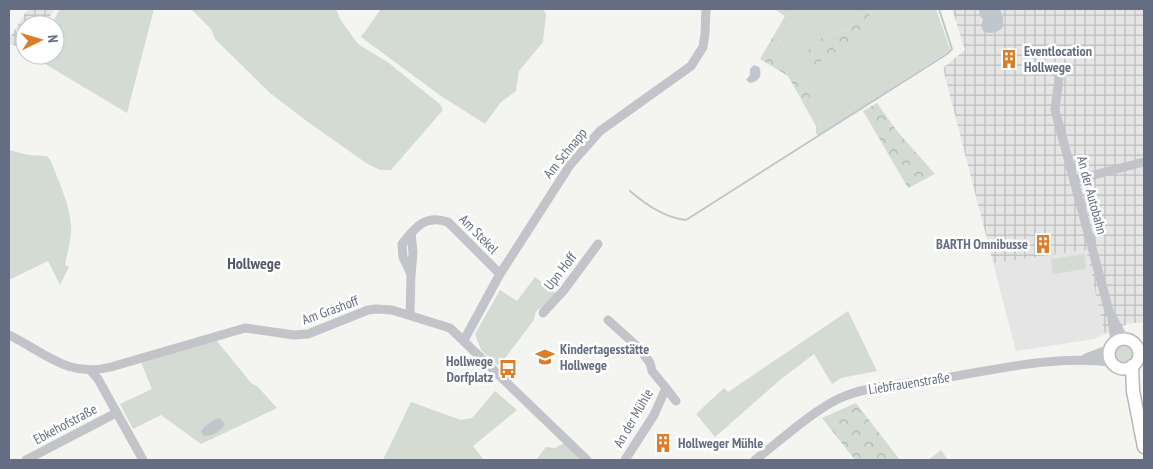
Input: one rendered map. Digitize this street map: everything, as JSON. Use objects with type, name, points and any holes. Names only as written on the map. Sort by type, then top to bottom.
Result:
[{"type":"highway","points":[[1133,357],[1133,391],[1144,447]]},
{"type":"main road","points":[[1133,342],[1133,357],[1109,356],[1116,344],[1133,342]]},
{"type":"street","name":"Am Schnapp","points":[[464,340],[500,274],[570,165],[600,131],[691,66],[702,47],[705,34],[706,9]]},
{"type":"street","name":"An der Autobahn","points":[[1058,78],[1055,110],[1112,319],[1116,344]]},
{"type":"street","points":[[1074,180],[1144,162]]},
{"type":"street","name":"Am Stekel","points":[[410,315],[411,274],[404,262],[402,244],[411,233],[427,220],[437,218],[448,222],[500,274]]},
{"type":"street","name":"Upn Hoff","points":[[543,313],[564,290],[598,244]]},
{"type":"street","name":"Am Grashoff","points":[[92,371],[245,328],[301,335],[316,332],[364,312],[376,309],[392,310],[450,328],[587,460]]},
{"type":"street","name":"An der Mühle","points":[[608,320],[639,348],[650,364],[652,371],[676,401]]},
{"type":"street","points":[[9,335],[61,364],[78,370],[92,371],[143,460]]},
{"type":"street","name":"Liebfrauenstraße","points":[[1084,359],[1116,344]]},
{"type":"street","name":"Liebfrauenstraße","points":[[755,460],[829,404],[851,394],[885,386],[1017,367],[1084,359],[1133,357]]},
{"type":"street","points":[[98,379],[104,369]]},
{"type":"street","name":"An der Mühle","points":[[625,460],[654,415],[666,388]]},
{"type":"street","name":"Ebkehofstraße","points":[[26,460],[116,413]]},
{"type":"shaded area","points":[[28,9],[55,9],[51,15],[24,15]]},
{"type":"shaded area","points":[[952,9],[1144,9],[1144,322],[1127,324],[1105,334],[1086,250],[993,263],[943,68],[965,50]]},
{"type":"shaded area","points":[[979,9],[1000,9],[1003,27],[999,31],[984,32],[981,27],[983,19],[980,16]]},
{"type":"shaded area","points":[[15,30],[15,46],[9,43],[9,39]]},
{"type":"shaded area","points":[[754,65],[759,67],[760,75],[758,80],[750,83],[746,80],[750,75],[750,69]]},
{"type":"shaded area","points":[[1086,250],[1105,334],[1094,339],[1016,351],[993,263]]},
{"type":"shaded area","points":[[219,418],[225,424],[221,430],[204,436],[201,432],[204,428]]},
{"type":"green space","points":[[60,9],[154,9],[127,113],[47,65],[65,65],[65,15],[57,15]]},
{"type":"green space","points":[[191,9],[336,9],[340,19],[358,44],[389,63],[440,104],[443,110],[391,170],[380,170],[366,163],[270,93],[215,39],[211,29]]},
{"type":"green space","points":[[381,9],[543,9],[546,14],[543,42],[519,71],[516,91],[501,102],[485,124],[441,96],[361,37]]},
{"type":"green space","points":[[774,9],[860,9],[849,29],[823,37],[854,40],[873,9],[936,9],[950,49],[818,136],[816,126],[822,125],[801,75],[770,57],[781,39],[774,35],[785,16]]},
{"type":"green space","points":[[860,9],[873,9],[854,40],[815,65],[803,55],[823,37],[849,29]]},
{"type":"green space","points":[[774,35],[781,38],[771,57],[801,75],[822,125],[816,126],[788,76],[760,59]]},
{"type":"green space","points":[[877,103],[897,131],[935,174],[908,188],[863,111]]},
{"type":"green space","points":[[9,150],[28,155],[47,156],[51,161],[68,209],[71,231],[65,265],[69,267],[60,285],[48,261],[9,280]]},
{"type":"green space","points":[[1084,254],[1086,269],[1053,274],[1051,259]]},
{"type":"green space","points":[[535,277],[557,294],[548,304],[537,311],[534,320],[499,366],[481,350],[475,334],[500,290],[517,301]]},
{"type":"green space","points":[[848,311],[877,371],[841,378],[832,384],[814,354],[780,380],[715,437],[696,414],[724,388],[728,392]]},
{"type":"green space","points":[[216,340],[252,384],[257,386],[277,408],[201,444],[161,415],[133,429],[120,404],[152,389],[141,362]]},
{"type":"green space","points":[[1124,343],[1134,350],[1135,354],[1128,364],[1124,365],[1114,358],[1113,354],[1120,344]]},
{"type":"green space","points":[[495,391],[517,410],[473,446],[484,460],[383,460],[411,402],[461,420],[472,418]]},
{"type":"green space","points":[[856,403],[900,460],[855,460],[822,418]]},
{"type":"green space","points":[[564,443],[580,460],[536,460],[546,447],[555,448]]},
{"type":"green space","points":[[941,450],[948,460],[928,460]]},
{"type":"waterway","points":[[630,191],[656,210],[678,219],[686,220],[947,54],[952,49],[939,9]]},
{"type":"place","name":"Eventlocation Hollwege","points":[[1009,59]]},
{"type":"place","name":"BARTH Omnibusse","points":[[1043,244]]},
{"type":"place","name":"Kindertagesstätte Hollwege","points":[[545,357]]},
{"type":"place","name":"Hollwege Dorfplatz","points":[[508,369]]},
{"type":"place","name":"Hollweger Mühle","points":[[663,443]]},
{"type":"district","name":"Hollwege","points":[[254,263]]}]
